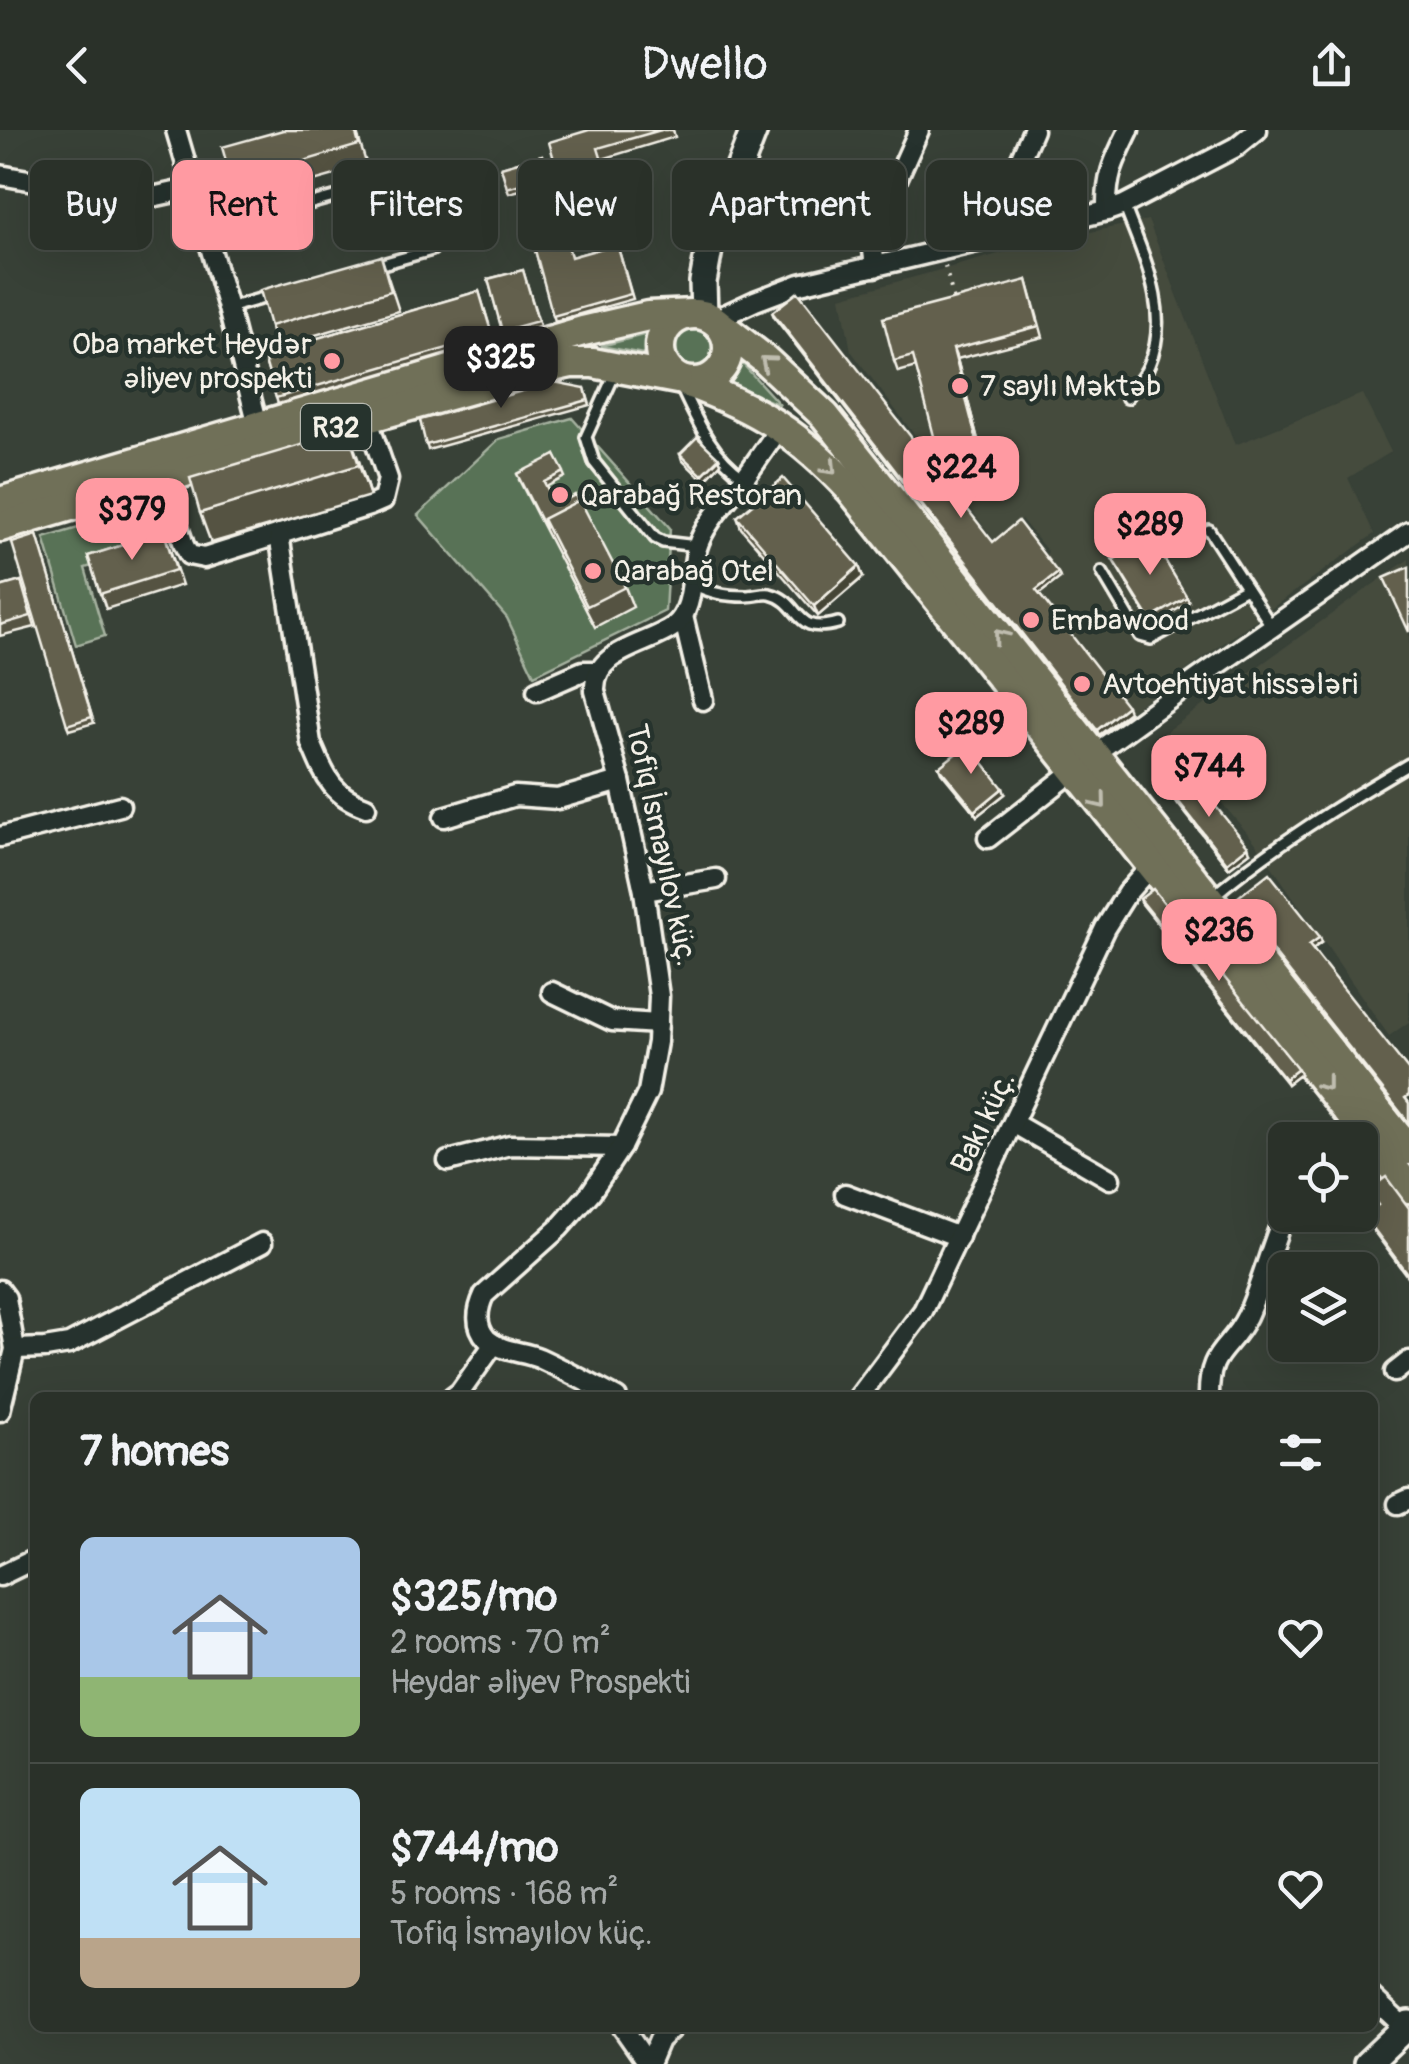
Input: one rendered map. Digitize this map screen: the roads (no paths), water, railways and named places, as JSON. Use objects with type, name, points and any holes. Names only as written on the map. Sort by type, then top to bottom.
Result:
[{"type":"main road","points":[[684,315],[704,316],[722,328],[728,339],[726,362],[710,379],[700,383],[682,380],[664,364],[660,344],[668,326],[684,315]]},
{"type":"main road","name":"R32","points":[[0,502],[261,436],[583,331],[648,316],[704,316],[774,368],[825,416],[1084,762],[1151,866],[1409,1150]]},
{"type":"main road","name":"R32","points":[[0,527],[162,479],[261,436],[367,418],[571,363],[618,366],[682,380],[731,398],[780,427],[822,459],[1084,762],[1210,898],[1304,1038],[1342,1122]]},
{"type":"main road","name":"R32","points":[[1378,1160],[1409,1188]]},
{"type":"street","points":[[176,130],[185,160]]},
{"type":"street","points":[[754,130],[710,244],[703,282],[704,316],[800,284],[946,250]]},
{"type":"street","points":[[874,267],[872,242],[878,222],[919,130]]},
{"type":"street","points":[[1020,160],[1033,130]]},
{"type":"street","points":[[1116,208],[1106,187],[1129,130]]},
{"type":"street","points":[[1087,215],[1116,208],[1236,147],[1257,130]]},
{"type":"street","points":[[0,175],[114,195],[152,197],[172,193]]},
{"type":"street","points":[[211,250],[261,436]]},
{"type":"street","points":[[162,479],[189,555],[204,558],[383,500],[388,479],[367,418]]},
{"type":"street","points":[[703,700],[683,616],[698,546],[708,526],[780,427]]},
{"type":"street","points":[[988,838],[1084,762],[1409,532]]},
{"type":"street","points":[[278,534],[312,743],[325,775],[345,800],[366,807]]},
{"type":"street","points":[[537,691],[583,671],[598,671],[614,656],[672,627],[683,616]]},
{"type":"street","name":"Tofiq İsmayılov küç.","points":[[494,1344],[484,1336],[479,1324],[478,1310],[484,1295],[559,1228],[591,1192],[621,1147],[648,1092],[657,1042],[659,996],[644,891],[595,691],[598,671]]},
{"type":"street","points":[[444,817],[514,796],[558,799],[620,781]]},
{"type":"street","points":[[0,838],[120,806]]},
{"type":"street","name":"Bakı küç.","points":[[862,1392],[923,1311],[1105,928],[1127,893],[1151,866]]},
{"type":"street","points":[[644,891],[716,879]]},
{"type":"street","points":[[552,992],[612,1021],[658,1024]]},
{"type":"street","points":[[1013,1123],[1110,1178]]},
{"type":"street","points":[[448,1161],[510,1145],[621,1147]]},
{"type":"street","points":[[845,1194],[960,1238]]},
{"type":"street","points":[[1209,1392],[1208,1377],[1216,1354],[1247,1315],[1278,1232]]},
{"type":"street","points":[[15,1349],[69,1344],[262,1243]]},
{"type":"street","points":[[0,1290],[6,1298],[15,1349],[0,1409]]},
{"type":"street","points":[[460,1392],[494,1344],[536,1357],[605,1392]]},
{"type":"street","points":[[0,1576],[30,1562]]},
{"type":"street","points":[[1367,2064],[1407,2026],[1378,2002]]},
{"type":"street","points":[[627,2032],[649,2064]]},
{"type":"street","points":[[649,2064],[659,2040],[668,2032]]},
{"type":"lane","points":[[1116,208],[1155,288],[1158,336],[1148,368],[1127,398]]},
{"type":"lane","points":[[358,271],[432,250]]},
{"type":"lane","points":[[228,308],[284,292]]},
{"type":"lane","points":[[618,366],[586,438],[594,462],[656,538],[698,546]]},
{"type":"lane","points":[[682,380],[703,433],[730,467],[744,477]]},
{"type":"lane","points":[[1208,530],[1272,627]]},
{"type":"lane","points":[[1102,572],[1140,636],[1151,639],[1246,588]]},
{"type":"lane","points":[[692,584],[714,594],[770,594],[789,605],[804,623],[820,628],[838,624]]},
{"type":"lane","points":[[1210,898],[1302,829],[1409,764]]},
{"type":"place","name":"Oba market Heydər Əliyev prospekti","points":[[332,361]]},
{"type":"place","name":"7 saylı Məktəb","points":[[960,386]]},
{"type":"place","name":"Qarabağ Restoran","points":[[560,495]]},
{"type":"place","name":"Qarabağ Otel","points":[[593,571]]},
{"type":"place","name":"Embawood","points":[[1031,620]]},
{"type":"place","name":"Avtoehtiyat hissələri","points":[[1082,684]]}]
